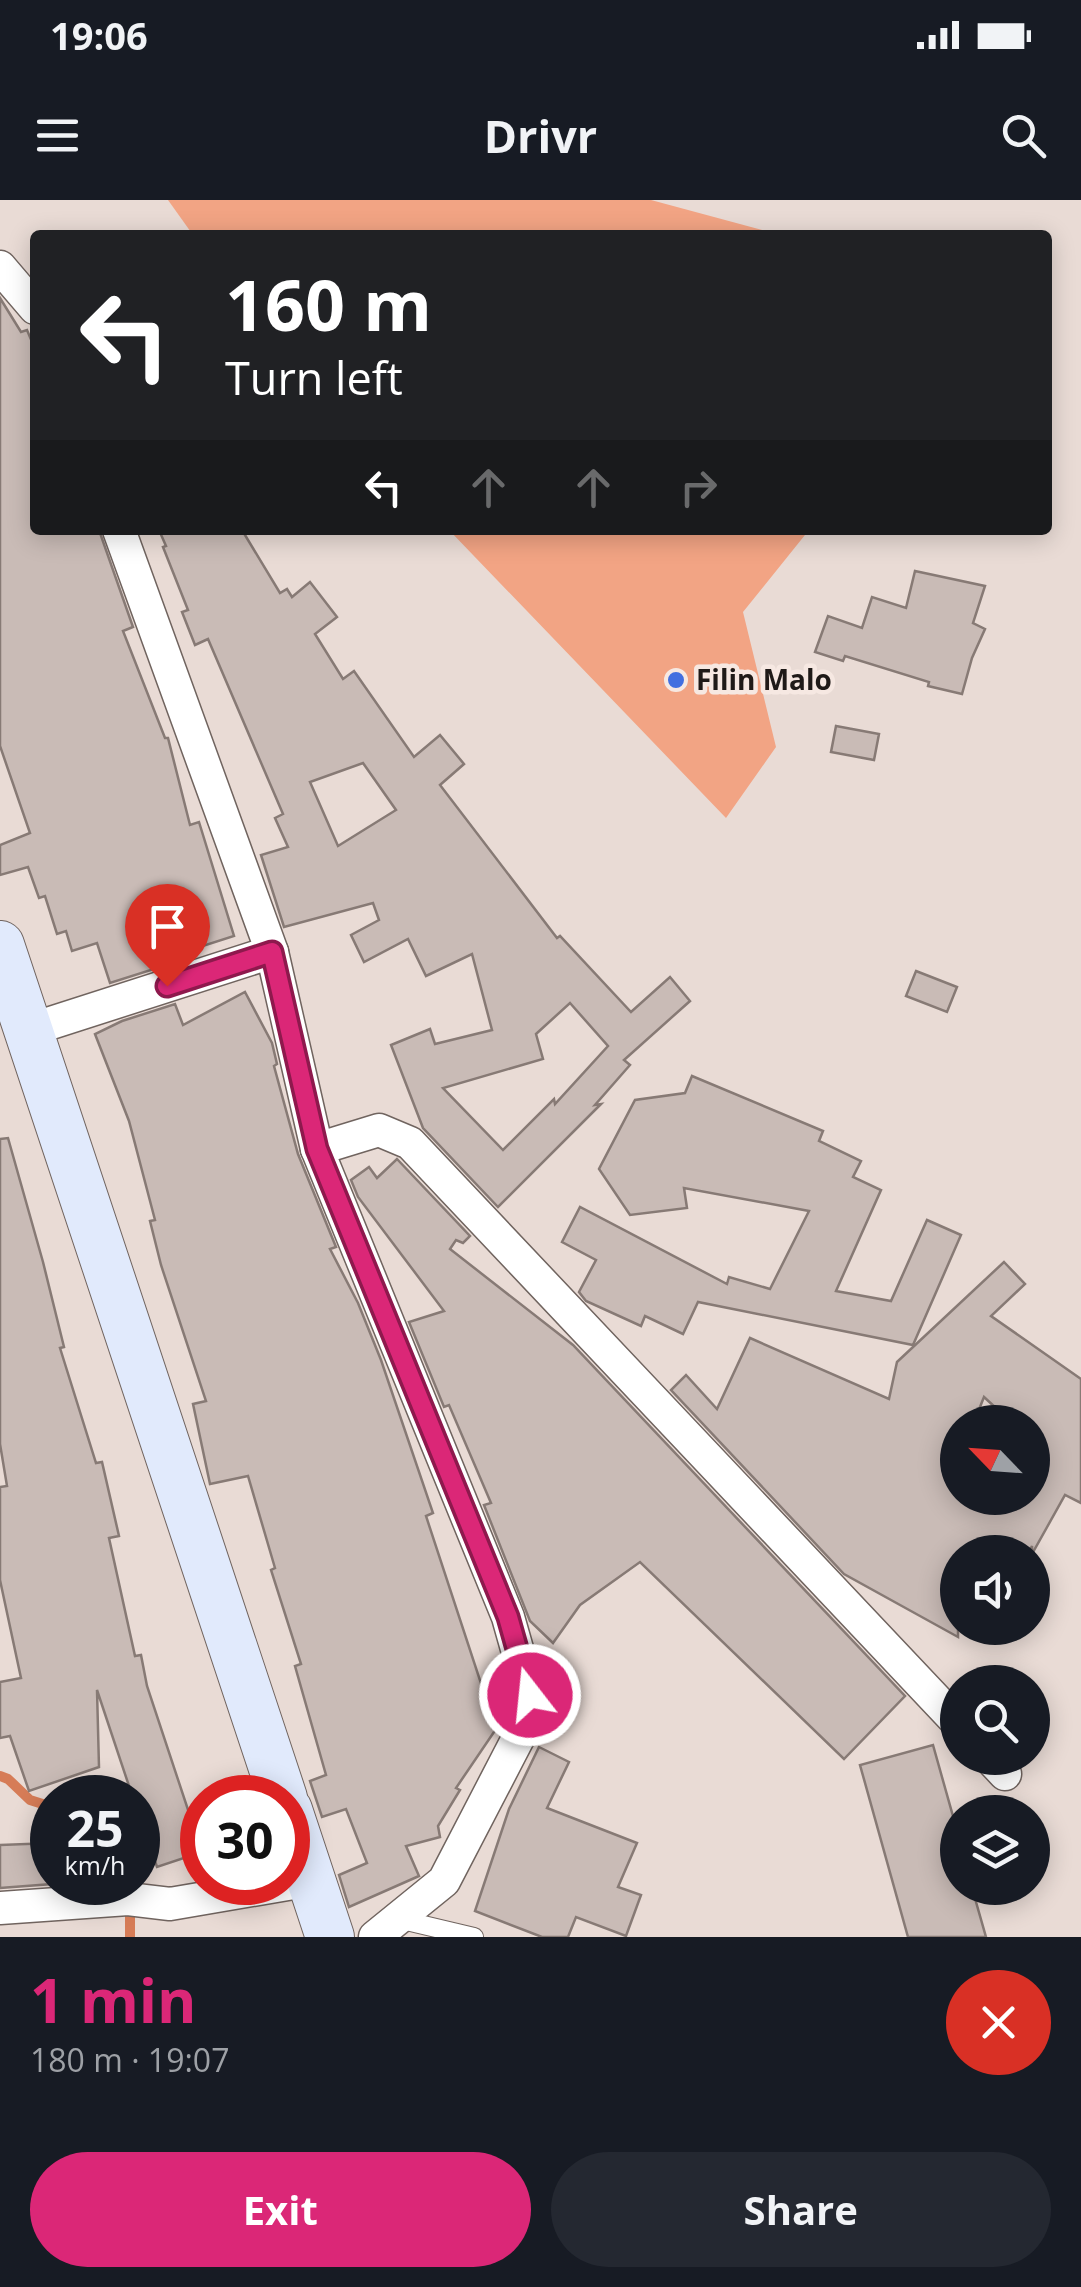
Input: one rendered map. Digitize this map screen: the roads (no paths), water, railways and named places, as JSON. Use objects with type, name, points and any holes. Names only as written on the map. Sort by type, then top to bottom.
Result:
[{"type":"street","points":[[0,268],[30,302]]},
{"type":"street","points":[[121,535],[272,952],[317,1149],[508,1617],[530,1695],[526,1723],[514,1750],[444,1881],[386,1928]]},
{"type":"street","points":[[0,945],[275,1775]]},
{"type":"street","points":[[26,1030],[272,952]]},
{"type":"street","points":[[317,1149],[380,1130],[410,1144],[940,1704]]},
{"type":"street","points":[[310,1877],[330,1937]]},
{"type":"street","points":[[0,1908],[128,1899],[170,1904],[311,1880]]},
{"type":"lane","points":[[386,1928],[474,1937]]},
{"type":"waterway","points":[[0,1776],[30,1800]]},
{"type":"waterway","points":[[130,1905],[130,1937]]},
{"type":"place","name":"Filin Malo","points":[[676,680]]}]
